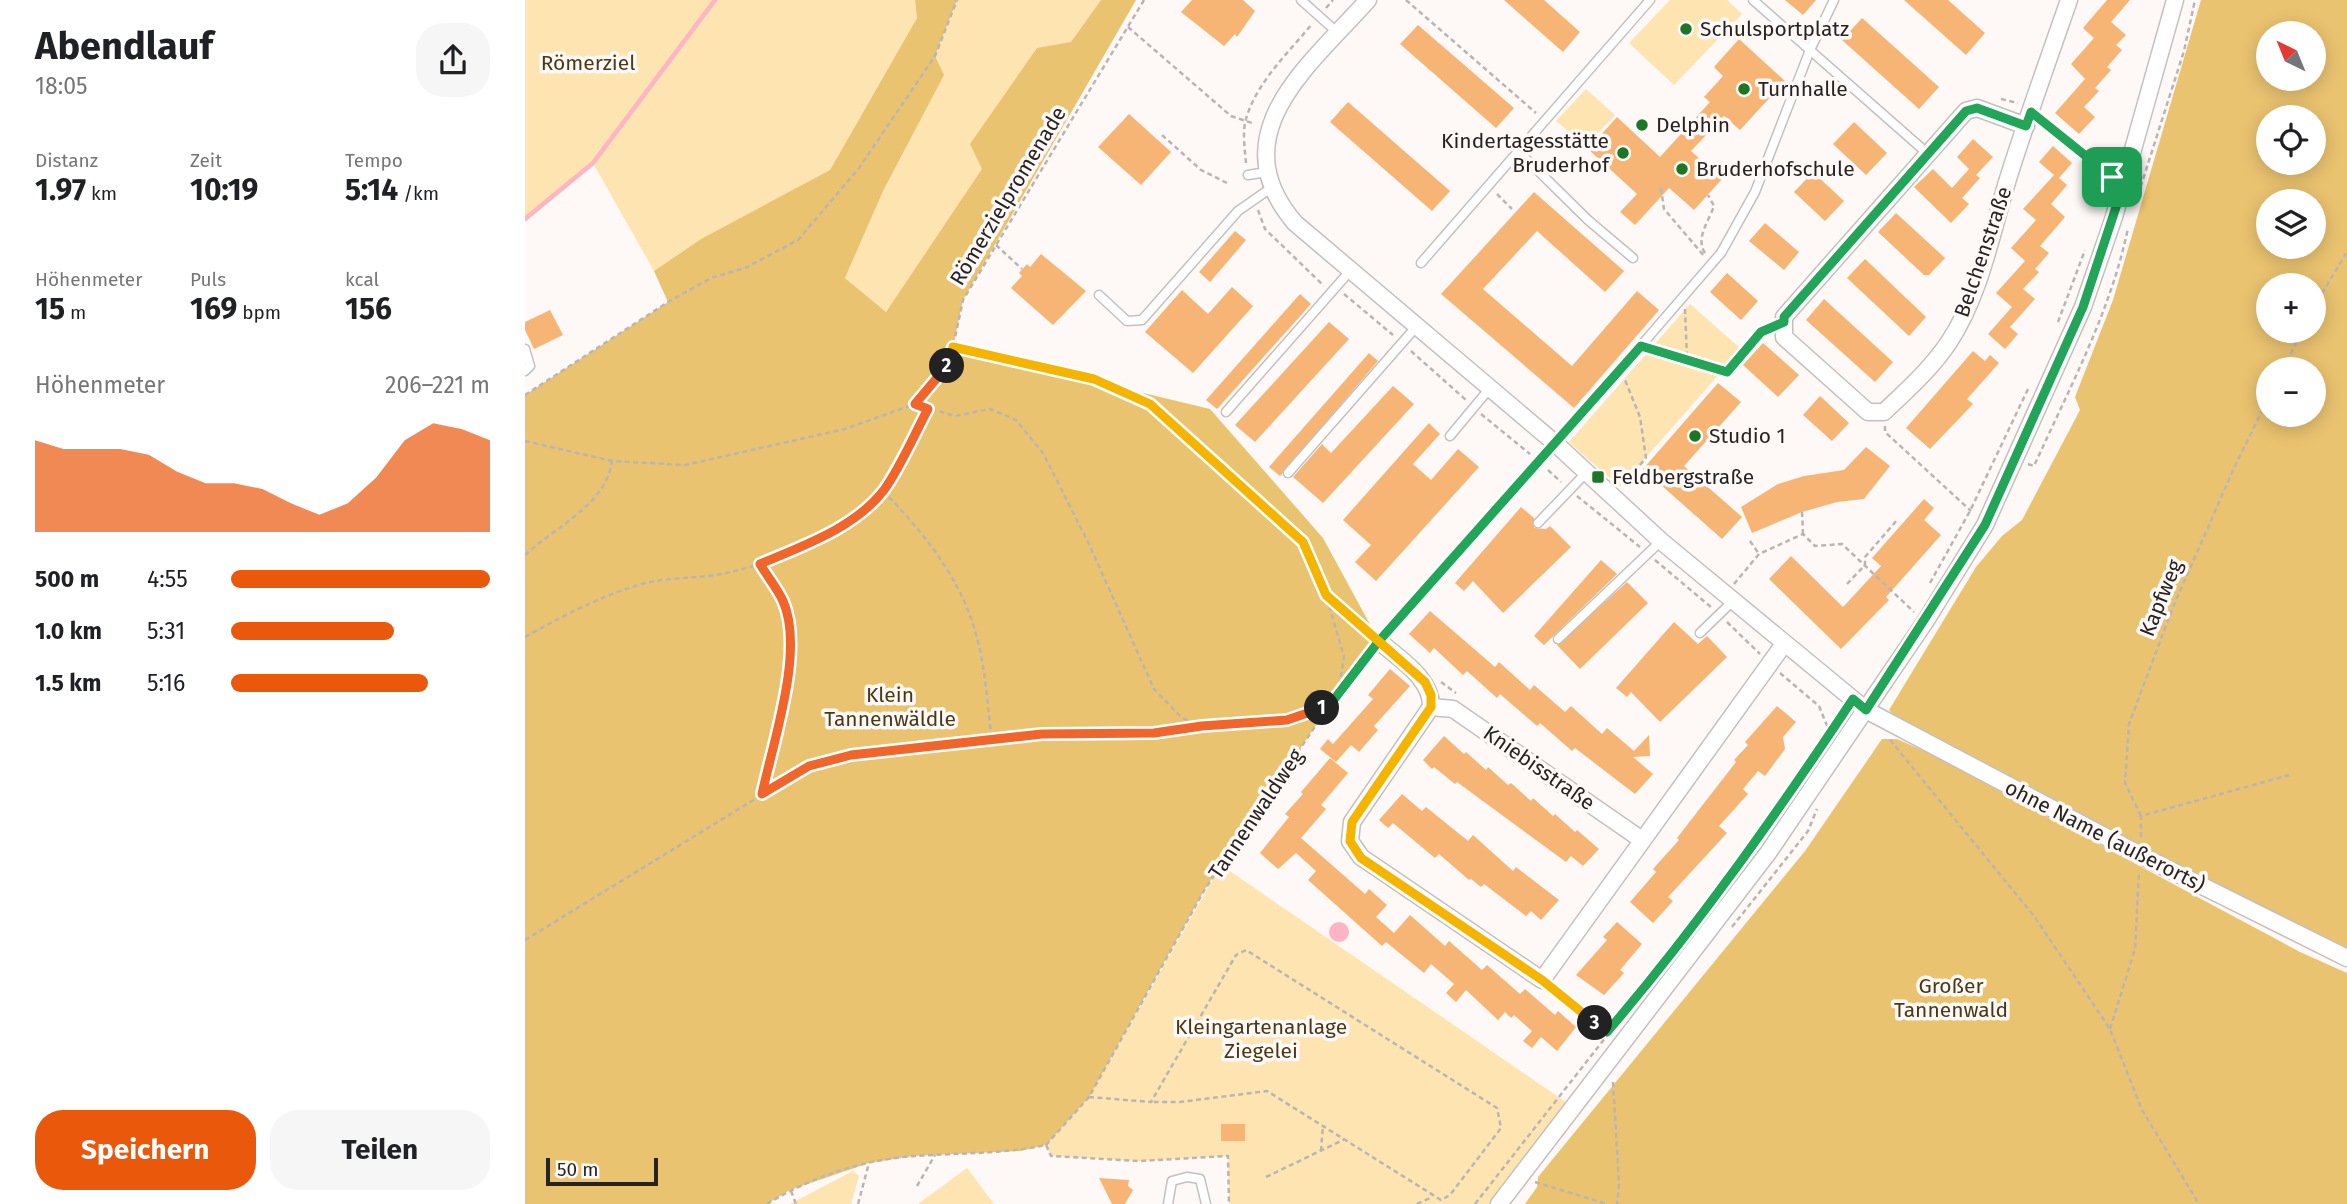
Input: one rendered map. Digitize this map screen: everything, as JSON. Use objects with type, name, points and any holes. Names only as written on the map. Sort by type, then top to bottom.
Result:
[{"type":"street","points":[[1368,0],[1287,92],[1268,129],[1264,152],[1271,188],[1295,223],[1556,444],[1585,474],[1661,541],[1866,710]]},
{"type":"street","name":"Belchenstraße","points":[[1884,412],[1949,344],[1969,307],[2028,119],[2069,0]]},
{"type":"street","points":[[1499,1204],[1768,853],[1866,710],[1919,617],[1985,525],[2083,307],[2123,186],[2175,0]]},
{"type":"street","points":[[1884,412],[1868,412],[1784,337],[1784,317],[1966,111],[1977,108],[2028,119]]},
{"type":"street","points":[[1379,641],[1425,682],[1431,695],[1431,707],[1352,822],[1350,841],[1361,858],[1542,980],[1642,840],[1763,660],[1784,644]]},
{"type":"street","name":"Kniebisstraße","points":[[1431,707],[1453,709],[1642,840]]},
{"type":"street","name":"ohne Name (außerorts)","points":[[1866,710],[2128,849],[2347,958]]},
{"type":"lane","points":[[1301,0],[1338,33]]},
{"type":"lane","points":[[1421,263],[1487,184],[1650,0]]},
{"type":"lane","points":[[1753,0],[1927,153]]},
{"type":"lane","points":[[1379,641],[1712,265],[1755,192],[1810,50],[1834,0]]},
{"type":"lane","points":[[1517,150],[1588,220],[1633,258]]},
{"type":"lane","points":[[1248,175],[1267,172]]},
{"type":"lane","points":[[1100,295],[1127,321],[1142,320],[1238,211],[1271,188]]},
{"type":"lane","points":[[1226,412],[1350,271]]},
{"type":"lane","points":[[1288,473],[1416,327]]},
{"type":"lane","points":[[525,349],[530,366],[525,371]]},
{"type":"lane","points":[[1450,436],[1490,388]]},
{"type":"lane","points":[[1538,523],[1585,474]]},
{"type":"lane","points":[[1558,639],[1661,541]]},
{"type":"lane","points":[[1700,633],[1719,614],[1729,598]]},
{"type":"lane","points":[[1168,1204],[1172,1181],[1187,1177],[1200,1179],[1206,1204]]},
{"type":"path","points":[[525,396],[624,327],[711,278],[745,268],[798,240],[859,169],[935,56],[957,0]]},
{"type":"path","name":"Römerzielpromenade","points":[[915,404],[949,364],[963,300],[1144,0]]},
{"type":"path","points":[[1406,0],[1544,120]]},
{"type":"path","points":[[1128,27],[1231,116],[1268,129]]},
{"type":"path","points":[[2028,119],[2123,186]]},
{"type":"path","points":[[1162,135],[1201,170],[1227,183]]},
{"type":"path","points":[[1487,184],[1512,209]]},
{"type":"path","points":[[1661,188],[1664,209],[1674,224],[1712,265]]},
{"type":"path","points":[[1708,195],[1714,206],[1706,222],[1701,247],[1712,265]]},
{"type":"path","points":[[2054,332],[2088,242]]},
{"type":"path","points":[[996,245],[1022,269]]},
{"type":"path","points":[[2326,287],[2347,252]]},
{"type":"path","points":[[1336,287],[1571,491],[1719,614],[1763,660],[1819,706],[1830,733],[1838,722]]},
{"type":"path","points":[[1683,298],[1688,321],[1687,358]]},
{"type":"path","points":[[1641,346],[1727,372],[1761,332],[1784,322]]},
{"type":"path","points":[[953,347],[1094,379],[1150,404],[1303,542],[1326,595],[1344,657],[1338,695]]},
{"type":"path","points":[[1612,497],[1646,458],[1640,417],[1629,396],[1622,368]]},
{"type":"path","points":[[1923,594],[1970,511],[2031,383]]},
{"type":"path","points":[[525,441],[612,461],[685,465],[845,429],[915,404],[955,416],[990,410],[1016,420],[1043,453],[1089,544],[1154,689],[1182,718],[1202,726]]},
{"type":"path","points":[[525,637],[580,606],[644,583],[721,574],[760,564],[830,532],[853,518],[883,491],[928,409]]},
{"type":"path","points":[[1884,412],[1885,432],[1985,525]]},
{"type":"path","name":"Kapfweg","points":[[2141,816],[2125,783],[2129,724],[2173,607],[2256,425]]},
{"type":"path","points":[[525,555],[549,533],[591,503],[610,478],[612,461]]},
{"type":"path","points":[[883,491],[921,530],[953,577],[977,637],[992,739]]},
{"type":"path","points":[[1802,512],[1803,534],[1815,546],[1842,544],[1919,617]]},
{"type":"path","points":[[1847,583],[1865,565],[1865,557],[1898,519]]},
{"type":"path","points":[[1729,598],[1759,554],[1803,534]]},
{"type":"path","points":[[1750,541],[1759,554]]},
{"type":"path","points":[[760,564],[783,601],[790,631],[789,661],[762,794]]},
{"type":"path","points":[[1326,595],[1379,641]]},
{"type":"path","points":[[1918,602],[1919,617]]},
{"type":"path","points":[[1906,621],[1919,617]]},
{"type":"path","name":"Tannenwaldweg","points":[[1046,1145],[1089,1097],[1205,889],[1329,706],[1379,641]]},
{"type":"path","points":[[1432,675],[1464,700]]},
{"type":"path","points":[[525,940],[809,766],[851,755],[992,739],[1070,733],[1154,733],[1202,726],[1287,720],[1329,706]]},
{"type":"path","points":[[1882,730],[2034,916],[2110,1029],[2142,1110],[2199,1204]]},
{"type":"path","points":[[1089,1097],[1151,1102],[1180,1102],[1267,1091],[1432,1197],[1441,1200],[1450,1195],[1501,1128],[1497,1108],[1246,950],[1236,955],[1151,1102]]},
{"type":"path","points":[[1542,980],[1607,1032],[1616,1050],[1619,1184],[1616,1204]]},
{"type":"path","points":[[1475,1204],[1607,1032],[1638,996]]},
{"type":"path","points":[[1321,1151],[1323,1125]]},
{"type":"path","points":[[1265,1177],[1345,1139]]},
{"type":"path","points":[[767,1204],[790,1190],[869,1163],[935,1155],[1020,1151],[1046,1145],[1051,1156],[1126,1161],[1228,1156],[1229,1204]]},
{"type":"path","points":[[917,1186],[935,1155]]},
{"type":"path","points":[[858,1204],[869,1163]]},
{"type":"path","points":[[1521,1178],[1608,1204]]},
{"type":"path","points":[[790,1190],[796,1204]]},
{"type":"path","points":[[1417,1204],[1432,1197]]},
{"type":"green space","name":"Römerziel","points":[[525,0],[915,0],[917,18],[830,170],[701,239],[654,271],[593,163],[525,219]]},
{"type":"green space","name":"Klein Tannenwäldle","points":[[915,0],[957,0],[935,56],[944,75],[884,189],[845,278],[886,312],[982,169],[970,144],[1037,48],[1071,42],[1101,0],[1136,0],[963,300],[953,347],[1210,409],[1323,538],[1379,641],[1329,706],[1205,889],[1089,1097],[1046,1145],[1020,1151],[913,1156],[869,1163],[790,1190],[767,1204],[525,1204],[525,395],[668,302],[654,271],[701,239],[830,170],[917,18]]},
{"type":"green space","points":[[957,0],[1101,0],[886,312],[845,278],[884,189]]},
{"type":"green space","name":"Schulsportplatz","points":[[1670,0],[1727,0],[1742,14],[1674,85],[1629,43]]},
{"type":"green space","points":[[2201,0],[2347,0],[2347,950],[2132,844],[1896,718],[1889,710],[1976,567],[2002,536],[2022,520],[2080,410],[2075,397],[2113,300]]},
{"type":"green space","points":[[1586,89],[1615,115],[1586,146],[1556,121]]},
{"type":"green space","points":[[1690,304],[1741,349],[1620,487],[1569,442]]},
{"type":"green space","name":"Großer Tannenwald","points":[[1882,739],[1897,739],[1931,754],[2300,952],[2347,973],[2347,1204],[1525,1204],[1537,1187],[1538,1177],[1805,851]]},
{"type":"green space","name":"Kleingartenanlage Ziegelei","points":[[1221,865],[1573,1107],[1499,1204],[1229,1204],[1228,1156],[1139,1161],[1051,1156],[1046,1145],[1089,1097]]},
{"type":"green space","points":[[967,1168],[994,1204],[918,1204]]},
{"type":"green space","points":[[853,1171],[859,1176],[851,1204],[790,1204]]},
{"type":"shaded area","points":[[1339,922],[1346,925],[1349,932],[1346,939],[1339,942],[1332,939],[1329,932],[1332,925]]},
{"type":"building","points":[[1192,0],[1243,0],[1255,11],[1237,37],[1235,34],[1224,46],[1181,12]]},
{"type":"building","points":[[1504,0],[1544,0],[1580,32],[1563,52]]},
{"type":"building","points":[[1785,0],[1816,0],[1803,15]]},
{"type":"building","points":[[1904,0],[1948,0],[1985,33],[1966,55]]},
{"type":"building","points":[[2107,0],[2130,0],[2111,22],[2126,35],[2116,45],[2122,50],[2107,67],[2111,70],[2095,88],[2099,91],[2084,107],[2095,117],[2079,134],[2055,113],[2085,79],[2071,64],[2094,38],[2083,28]]},
{"type":"building","points":[[1862,18],[1939,87],[1919,109],[1842,40]]},
{"type":"building","points":[[1418,25],[1514,108],[1496,128],[1400,44]]},
{"type":"building","points":[[1739,39],[1785,81],[1740,130],[1724,116],[1691,151],[1722,179],[1694,210],[1669,188],[1635,225],[1620,212],[1637,194],[1588,149],[1617,117],[1660,157],[1710,102],[1704,97],[1723,76],[1714,67]]},
{"type":"building","points":[[1348,102],[1450,191],[1432,211],[1330,122]]},
{"type":"building","points":[[1129,114],[1171,152],[1141,185],[1098,147]]},
{"type":"building","points":[[1854,122],[1887,153],[1866,175],[1833,144]]},
{"type":"building","points":[[1973,139],[1993,157],[1976,175],[1980,178],[1962,198],[1969,204],[1951,223],[1914,187],[1933,169],[1952,188],[1969,169],[1957,157]]},
{"type":"building","points":[[2053,146],[2072,163],[2059,178],[2067,185],[2051,204],[2065,217],[2040,246],[2049,253],[2035,269],[2039,272],[2023,289],[2035,299],[2010,327],[2018,334],[2005,349],[1988,334],[2012,307],[1996,293],[2025,261],[2011,248],[2036,220],[2023,209],[2054,175],[2039,162]]},
{"type":"building","points":[[1813,172],[1844,201],[1825,221],[1794,192]]},
{"type":"building","points":[[1534,192],[1624,271],[1605,292],[1537,231],[1483,289],[1572,366],[1637,291],[1659,310],[1574,408],[1441,294]]},
{"type":"building","points":[[1896,213],[1945,258],[1929,275],[1924,275],[1878,232]]},
{"type":"building","points":[[1765,223],[1799,252],[1784,270],[1749,241]]},
{"type":"building","points":[[1235,231],[1246,240],[1210,282],[1199,272]]},
{"type":"building","points":[[1041,254],[1086,291],[1053,325],[1011,288],[1022,276],[1019,273],[1027,264],[1030,267]]},
{"type":"building","points":[[1865,259],[1926,317],[1909,336],[1847,278]]},
{"type":"building","points":[[1727,273],[1758,301],[1741,320],[1710,292]]},
{"type":"building","points":[[1232,287],[1253,306],[1193,373],[1145,332],[1182,290],[1208,314]]},
{"type":"building","points":[[1300,294],[1311,304],[1217,409],[1206,400]]},
{"type":"building","points":[[1824,299],[1893,362],[1875,382],[1806,320]]},
{"type":"building","points":[[550,310],[563,335],[534,349],[525,330],[525,322]]},
{"type":"building","points":[[1329,322],[1349,339],[1255,442],[1235,425]]},
{"type":"building","points":[[1763,343],[1799,375],[1778,397],[1743,365]]},
{"type":"building","points":[[1973,351],[1985,361],[1990,355],[1999,363],[1967,399],[1973,404],[1930,449],[1906,428]]},
{"type":"building","points":[[1369,353],[1378,361],[1280,476],[1269,467]]},
{"type":"building","points":[[1718,383],[1741,402],[1684,466],[1742,517],[1722,539],[1643,469]]},
{"type":"building","points":[[1393,386],[1414,404],[1323,503],[1293,477],[1322,444],[1331,453]]},
{"type":"building","points":[[1820,396],[1849,423],[1832,441],[1803,415]]},
{"type":"building","points":[[1429,423],[1440,434],[1413,464],[1431,480],[1458,449],[1479,467],[1376,581],[1355,562],[1371,545],[1343,520]]},
{"type":"building","points":[[1866,447],[1890,466],[1864,499],[1837,502],[1802,512],[1752,533],[1741,507],[1778,484],[1804,476],[1844,470]]},
{"type":"building","points":[[1924,499],[1934,508],[1924,520],[1941,535],[1886,597],[1889,600],[1841,649],[1769,579],[1791,556],[1843,607],[1881,566],[1872,558]]},
{"type":"building","points":[[1521,507],[1534,518],[1534,528],[1546,529],[1550,526],[1571,547],[1503,613],[1473,581],[1464,591],[1455,583]]},
{"type":"building","points":[[1601,560],[1617,574],[1544,645],[1534,636]]},
{"type":"building","points":[[1627,582],[1648,603],[1580,669],[1557,645]]},
{"type":"building","points":[[1430,611],[1495,667],[1499,662],[1530,690],[1534,685],[1565,712],[1571,706],[1602,734],[1607,728],[1634,751],[1649,735],[1650,756],[1633,757],[1653,774],[1635,794],[1575,748],[1572,751],[1540,723],[1537,726],[1500,694],[1497,698],[1467,671],[1463,675],[1434,648],[1430,653],[1409,634]]},
{"type":"building","points":[[1674,622],[1698,644],[1707,636],[1727,657],[1660,722],[1631,692],[1627,697],[1616,688]]},
{"type":"building","points":[[1390,669],[1410,686],[1374,726],[1378,730],[1359,752],[1351,745],[1336,762],[1320,749],[1328,739],[1333,744],[1373,699],[1368,695]]},
{"type":"building","points":[[1777,706],[1796,722],[1783,737],[1785,749],[1765,776],[1758,771],[1743,789],[1748,794],[1719,826],[1727,833],[1668,897],[1673,901],[1653,923],[1630,902],[1656,872],[1653,869],[1679,840],[1677,838],[1736,762],[1734,760],[1748,745],[1745,742]]},
{"type":"building","points":[[1444,736],[1464,754],[1466,752],[1486,770],[1488,767],[1508,785],[1511,783],[1531,801],[1533,798],[1599,849],[1583,866],[1571,856],[1566,862],[1457,782],[1455,784],[1434,767],[1432,769],[1423,760]]},
{"type":"building","points":[[1330,758],[1348,773],[1321,805],[1326,809],[1301,838],[1365,894],[1369,889],[1387,905],[1376,917],[1394,933],[1410,915],[1445,946],[1449,941],[1482,970],[1487,965],[1520,994],[1525,989],[1555,1015],[1558,1011],[1576,1027],[1557,1051],[1541,1037],[1532,1048],[1523,1041],[1532,1031],[1514,1015],[1511,1018],[1505,1012],[1498,1020],[1466,990],[1456,1002],[1446,993],[1454,984],[1431,964],[1424,973],[1386,942],[1382,946],[1308,880],[1316,871],[1296,853],[1278,869],[1260,853],[1289,817],[1285,814],[1303,794],[1301,792]]},
{"type":"building","points":[[1402,794],[1422,811],[1426,807],[1468,841],[1473,835],[1513,871],[1516,867],[1559,900],[1541,920],[1531,911],[1526,916],[1484,884],[1481,887],[1469,880],[1439,854],[1435,858],[1393,823],[1388,828],[1379,820]]},
{"type":"building","points":[[1617,922],[1642,944],[1620,970],[1624,973],[1604,995],[1576,975],[1607,940],[1603,937]]},
{"type":"building","points":[[1221,1124],[1245,1124],[1245,1141],[1221,1141]]},
{"type":"building","points":[[1099,1178],[1129,1180],[1128,1186],[1133,1190],[1125,1204],[1112,1204]]},
{"type":"waterway","points":[[525,219],[593,163],[715,0]]},
{"type":"place","name":"Schulsportplatz","points":[[1686,29]]},
{"type":"place","name":"Turnhalle","points":[[1744,89]]},
{"type":"place","name":"Delphin","points":[[1642,125]]},
{"type":"place","name":"Kindertagesstätte Bruderhof","points":[[1623,153]]},
{"type":"place","name":"Bruderhofschule","points":[[1682,169]]},
{"type":"place","name":"Studio 1","points":[[1695,436]]},
{"type":"place","name":"Feldbergstraße","points":[[1598,477]]},
{"type":"route","points":[[2112,177],[2031,112],[2026,126],[1977,108],[1966,111],[1784,317],[1784,322],[1761,332],[1727,372],[1641,346],[1379,641],[1329,706],[1287,720],[1202,726],[1154,733],[1042,734],[851,755],[809,766],[762,794],[789,661],[790,631],[783,601],[760,564],[819,538],[853,518],[883,491],[928,409],[915,404],[949,364],[953,347],[1094,379],[1150,404],[1254,495],[1303,542],[1326,595],[1379,641],[1425,682],[1431,695],[1431,707],[1352,822],[1350,841],[1361,858],[1542,980],[1607,1032],[1662,968],[1781,807],[1853,699],[1866,710],[1985,525],[2028,437],[2083,307],[2123,186],[2112,177]]}]
